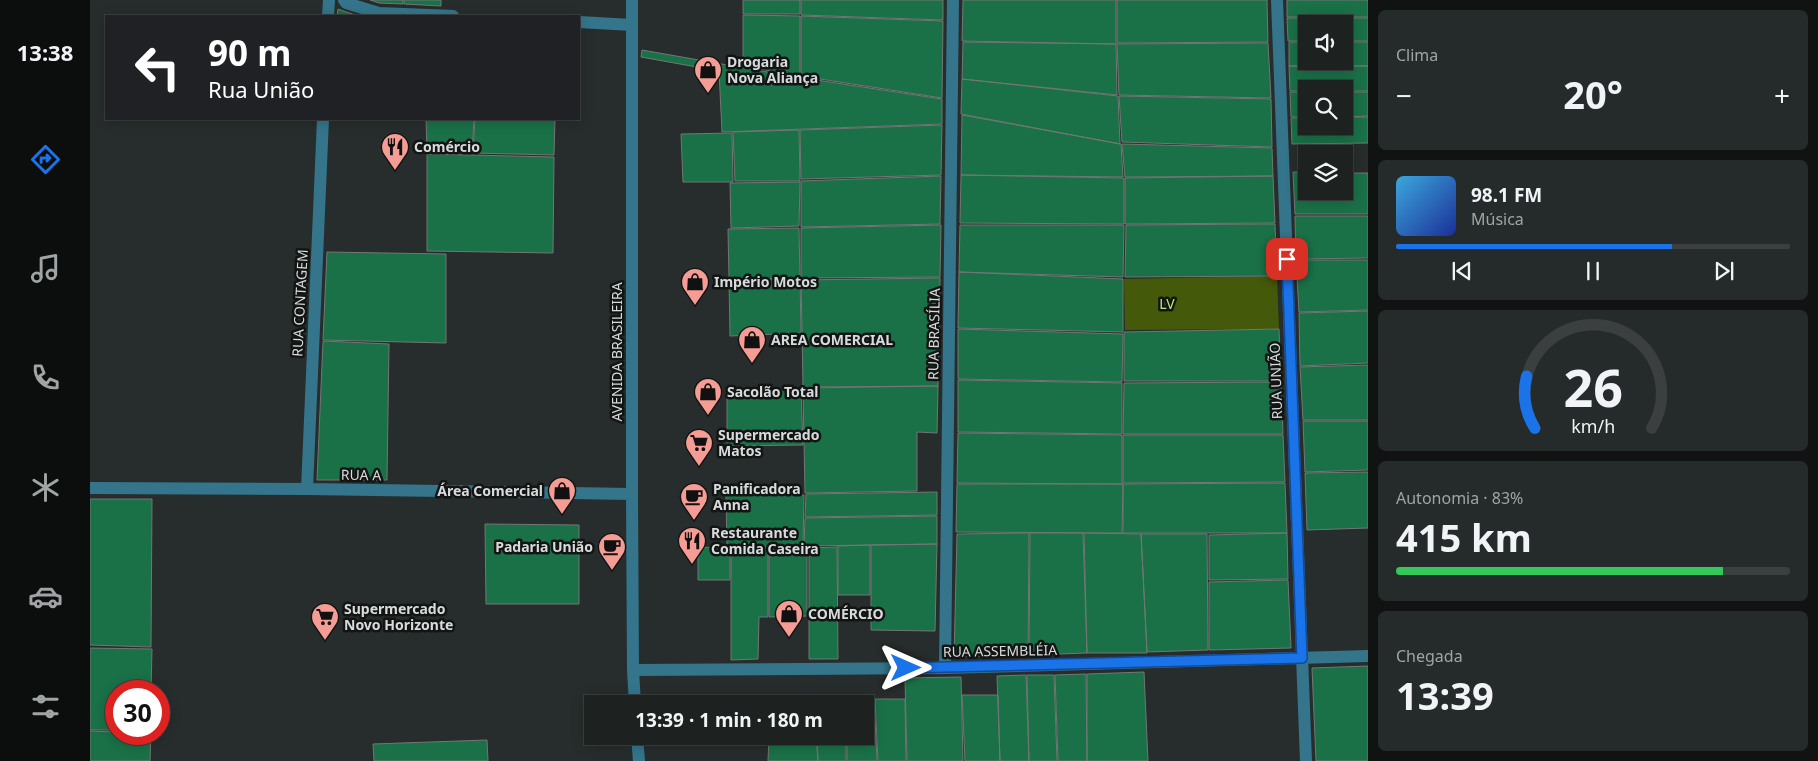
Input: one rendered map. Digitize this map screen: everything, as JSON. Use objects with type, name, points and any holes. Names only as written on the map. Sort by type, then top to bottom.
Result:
[{"type":"street","points":[[328,0],[328,15]]},
{"type":"street","points":[[344,0],[379,13],[428,15]]},
{"type":"street","name":"AVENIDA BRASILEIRA","points":[[632,0],[632,494],[634,695]]},
{"type":"street","name":"RUA BRASÍLIA","points":[[944,668],[953,0]]},
{"type":"street","name":"RUA UNIÃO","points":[[1277,0],[1306,761]]},
{"type":"street","points":[[580,22],[632,24]]},
{"type":"street","name":"RUA CONTAGEM","points":[[306,489],[323,120]]},
{"type":"street","name":"RUA A","points":[[90,488],[632,494]]},
{"type":"street","name":"RUA ASSEMBLÉIA","points":[[633,670],[944,668],[1368,656]]},
{"type":"street","points":[[638,745],[639,761]]},
{"type":"green space","name":"LV","points":[[1277,276],[1279,329],[1125,330],[1124,279]]},
{"type":"building","points":[[370,0],[403,0],[403,4],[379,3]]},
{"type":"building","points":[[404,0],[441,0],[441,6],[404,4]]},
{"type":"building","points":[[743,0],[800,0],[800,14],[743,14]]},
{"type":"building","points":[[801,0],[943,0],[943,20],[801,15]]},
{"type":"building","points":[[963,0],[1116,0],[1116,44],[962,41]]},
{"type":"building","points":[[1117,0],[1267,0],[1268,42],[1117,43]]},
{"type":"building","points":[[1287,0],[1368,0],[1368,17],[1353,17],[1353,15],[1298,15],[1298,17],[1287,17]]},
{"type":"building","points":[[338,9],[355,15],[337,15]]},
{"type":"building","points":[[743,15],[800,16],[800,76],[743,66]]},
{"type":"building","points":[[801,16],[943,21],[942,98],[801,76]]},
{"type":"building","points":[[1287,18],[1298,18],[1298,41],[1288,41]]},
{"type":"building","points":[[1353,18],[1368,18],[1368,41],[1353,41]]},
{"type":"building","points":[[963,42],[1116,44],[1117,95],[962,79]]},
{"type":"building","points":[[1289,42],[1298,42],[1298,66],[1289,66]]},
{"type":"building","points":[[1353,42],[1368,42],[1368,66],[1353,66]]},
{"type":"building","points":[[1268,43],[1271,98],[1119,95],[1117,44]]},
{"type":"building","points":[[642,50],[790,76],[942,99],[942,124],[722,132],[719,71],[641,57]]},
{"type":"building","points":[[1289,66],[1298,66],[1298,70],[1353,70],[1353,66],[1368,66],[1368,91],[1353,91],[1353,80],[1298,80],[1298,91],[1290,91]]},
{"type":"building","points":[[962,79],[1118,96],[1120,144],[961,114]]},
{"type":"building","points":[[1290,92],[1298,92],[1298,117],[1291,117]]},
{"type":"building","points":[[1353,92],[1368,92],[1368,116],[1353,117]]},
{"type":"building","points":[[1119,96],[1271,99],[1272,147],[1122,142]]},
{"type":"building","points":[[962,115],[1121,144],[1123,177],[961,175]]},
{"type":"building","points":[[1353,117],[1368,117],[1368,143],[1292,144],[1291,118],[1298,118],[1298,135],[1353,135]]},
{"type":"building","points":[[426,120],[474,120],[472,152],[427,152]]},
{"type":"building","points":[[475,120],[555,120],[554,155],[473,153]]},
{"type":"building","points":[[942,125],[941,175],[801,179],[800,130]]},
{"type":"building","points":[[799,130],[800,181],[735,181],[733,132]]},
{"type":"building","points":[[732,133],[733,182],[683,182],[681,134]]},
{"type":"building","points":[[1122,144],[1272,148],[1273,176],[1125,177]]},
{"type":"building","points":[[427,154],[554,157],[553,253],[427,251]]},
{"type":"building","points":[[1293,172],[1298,172],[1298,200],[1353,200],[1353,173],[1368,173],[1368,214],[1295,214]]},
{"type":"building","points":[[961,175],[1124,178],[1124,224],[960,223]]},
{"type":"building","points":[[941,176],[940,224],[801,227],[801,181]]},
{"type":"building","points":[[1273,176],[1275,223],[1125,224],[1125,178]]},
{"type":"building","points":[[800,182],[799,226],[731,228],[730,183]]},
{"type":"building","points":[[1295,216],[1368,216],[1368,258],[1296,259]]},
{"type":"building","points":[[1275,224],[1277,276],[1125,277],[1126,225]]},
{"type":"building","points":[[941,225],[940,277],[801,278],[801,228]]},
{"type":"building","points":[[960,225],[1124,225],[1123,277],[959,272]]},
{"type":"building","points":[[799,228],[800,278],[729,279],[728,229]]},
{"type":"building","points":[[327,252],[446,254],[446,343],[323,340]]},
{"type":"building","points":[[1296,260],[1368,260],[1368,310],[1299,312]]},
{"type":"building","points":[[959,272],[1123,279],[1123,332],[958,328]]},
{"type":"building","points":[[940,278],[938,386],[803,387],[801,280]]},
{"type":"building","points":[[800,279],[801,333],[730,336],[729,280]]},
{"type":"building","points":[[1368,311],[1368,363],[1300,366],[1299,313]]},
{"type":"building","points":[[958,329],[1123,334],[1122,382],[958,379]]},
{"type":"building","points":[[1279,329],[1281,381],[1124,381],[1124,332]]},
{"type":"building","points":[[323,341],[389,344],[387,480],[317,480]]},
{"type":"building","points":[[1368,365],[1368,420],[1303,420],[1300,367]]},
{"type":"building","points":[[958,380],[1122,383],[1122,434],[958,432]]},
{"type":"building","points":[[1281,382],[1283,434],[1123,434],[1124,383]]},
{"type":"building","points":[[938,386],[937,433],[917,432],[917,491],[805,493],[803,388]]},
{"type":"building","points":[[801,390],[803,445],[727,446],[727,391]]},
{"type":"building","points":[[1303,421],[1368,421],[1368,470],[1305,472]]},
{"type":"building","points":[[958,433],[1122,435],[1122,484],[957,483]]},
{"type":"building","points":[[1123,435],[1283,435],[1285,482],[1123,483]]},
{"type":"building","points":[[1368,472],[1368,528],[1307,530],[1305,473]]},
{"type":"building","points":[[1285,483],[1287,533],[1123,533],[1123,484]]},
{"type":"building","points":[[957,484],[1123,484],[1122,533],[956,532]]},
{"type":"building","points":[[937,492],[937,515],[805,517],[806,494]]},
{"type":"building","points":[[726,495],[804,495],[803,546],[727,547]]},
{"type":"building","points":[[90,499],[152,499],[151,647],[90,645]]},
{"type":"building","points":[[937,516],[937,544],[804,546],[805,518]]},
{"type":"building","points":[[485,524],[579,525],[579,604],[486,604]]},
{"type":"building","points":[[1029,533],[1028,655],[954,657],[957,534]]},
{"type":"building","points":[[1030,533],[1083,533],[1087,653],[1029,655]]},
{"type":"building","points":[[1084,533],[1141,534],[1147,653],[1087,653]]},
{"type":"building","points":[[1287,533],[1288,579],[1209,580],[1209,535]]},
{"type":"building","points":[[1141,534],[1207,534],[1208,650],[1147,652]]},
{"type":"building","points":[[937,544],[935,631],[871,630],[871,545]]},
{"type":"building","points":[[870,545],[870,595],[838,595],[838,546]]},
{"type":"building","points":[[698,547],[730,548],[730,580],[698,580]]},
{"type":"building","points":[[731,547],[768,548],[768,617],[759,617],[758,659],[731,660]]},
{"type":"building","points":[[769,547],[807,547],[807,616],[769,617]]},
{"type":"building","points":[[837,547],[838,659],[809,659],[809,548]]},
{"type":"building","points":[[1288,580],[1291,648],[1209,650],[1209,582]]},
{"type":"building","points":[[90,648],[152,649],[151,680],[105,680],[105,730],[90,730]]},
{"type":"building","points":[[1368,666],[1368,761],[1316,761],[1312,668]]},
{"type":"building","points":[[1144,672],[1148,761],[1087,761],[1087,674]]},
{"type":"building","points":[[1086,674],[1087,761],[1058,761],[1055,675]]},
{"type":"building","points":[[1026,675],[1029,761],[1000,761],[997,676]]},
{"type":"building","points":[[1027,675],[1054,675],[1057,761],[1029,761]]},
{"type":"building","points":[[961,677],[963,761],[907,761],[905,678]]},
{"type":"building","points":[[962,695],[998,695],[1000,761],[965,761]]},
{"type":"building","points":[[874,699],[877,761],[847,761],[847,745],[874,745]]},
{"type":"building","points":[[875,699],[905,699],[906,761],[878,761]]},
{"type":"building","points":[[90,731],[105,732],[105,745],[151,745],[150,761],[90,761]]},
{"type":"building","points":[[487,740],[488,761],[374,761],[373,744]]},
{"type":"building","points":[[769,745],[817,745],[818,761],[768,761]]},
{"type":"building","points":[[817,745],[846,745],[846,761],[818,761]]},
{"type":"place","name":"Drogaria Nova Aliança","points":[[708,94]]},
{"type":"place","name":"Comércio","points":[[395,171]]},
{"type":"place","name":"Império Motos","points":[[695,306]]},
{"type":"place","name":"AREA COMERCIAL","points":[[752,364]]},
{"type":"place","name":"Sacolão Total","points":[[708,416]]},
{"type":"place","name":"Supermercado Matos","points":[[699,467]]},
{"type":"place","name":"Área Comercial","points":[[562,515]]},
{"type":"place","name":"Panificadora Anna","points":[[694,521]]},
{"type":"place","name":"Restaurante Comida Caseira","points":[[692,565]]},
{"type":"place","name":"Padaria União","points":[[612,571]]},
{"type":"place","name":"COMÉRCIO","points":[[789,638]]},
{"type":"place","name":"Supermercado Novo Horizonte","points":[[325,641]]},
{"type":"route","points":[[906,668],[1302,658],[1287,259]]}]
